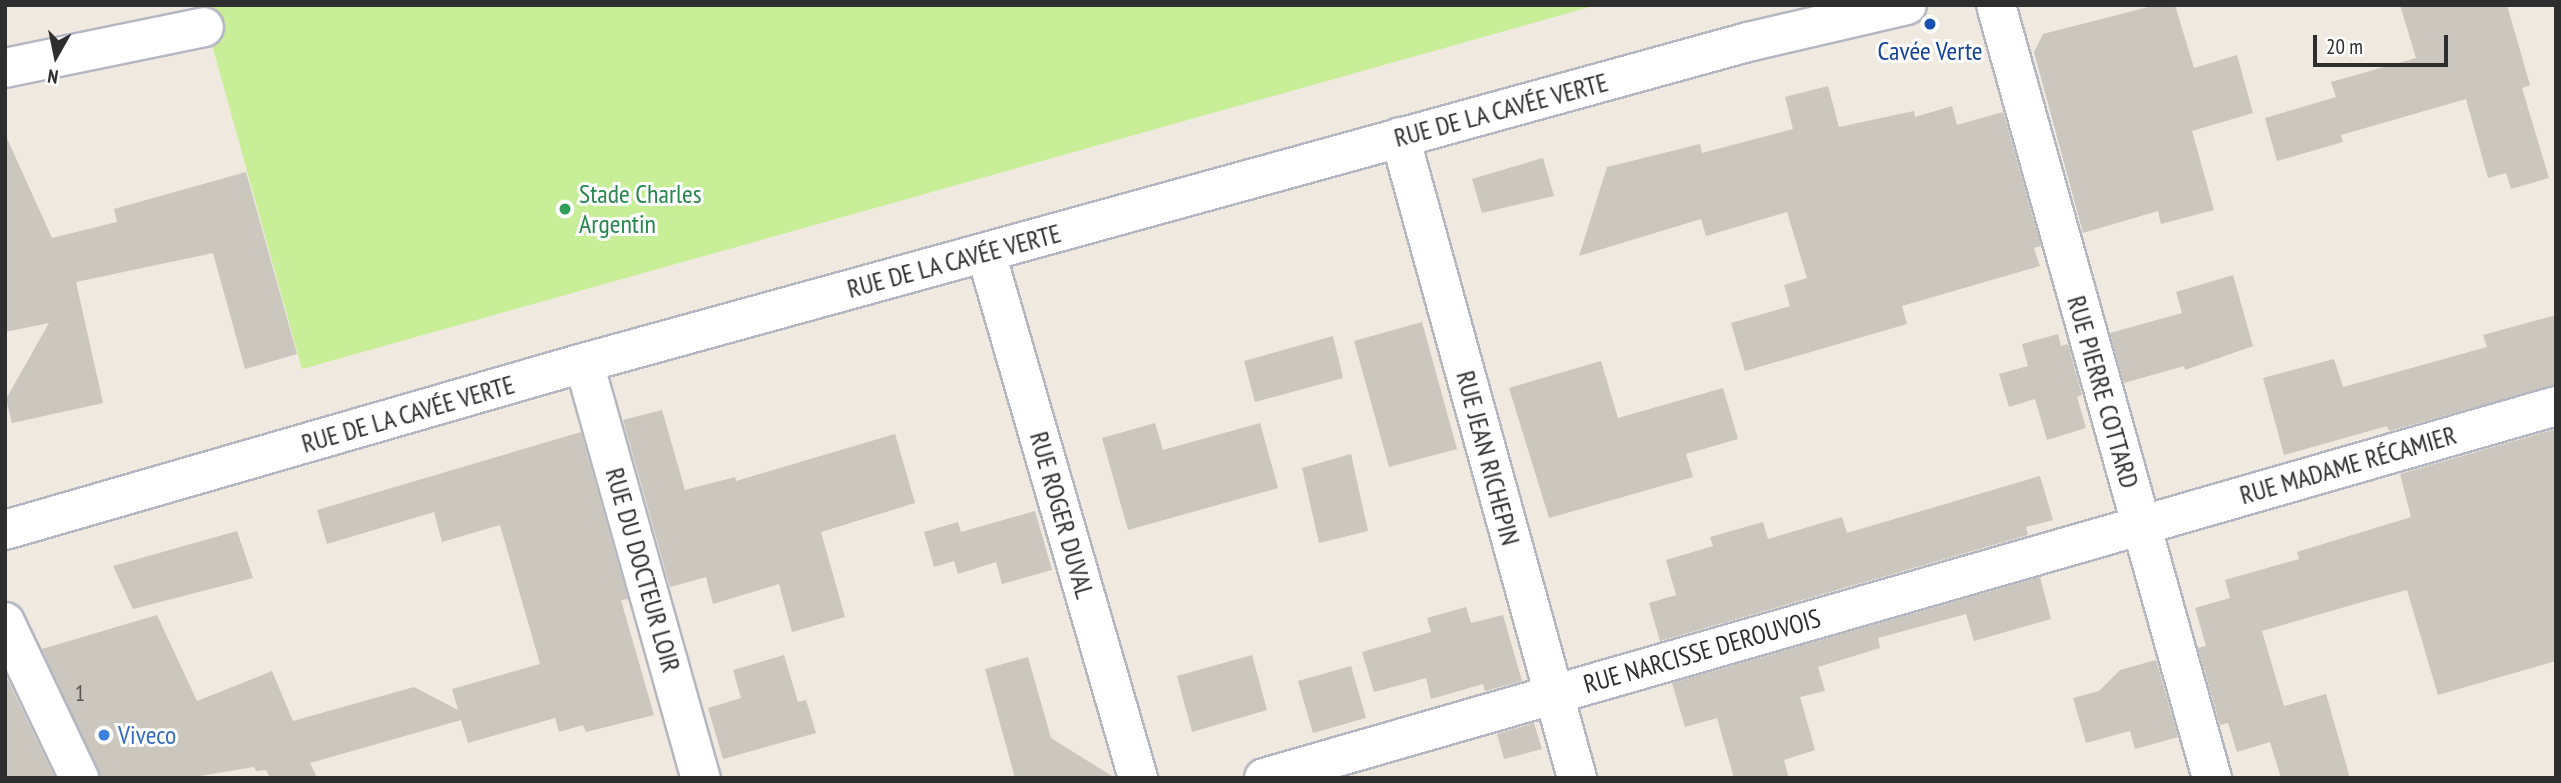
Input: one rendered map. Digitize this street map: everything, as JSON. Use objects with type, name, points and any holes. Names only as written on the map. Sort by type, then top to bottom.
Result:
[{"type":"street","name":"RUE DE LA CAVÉE VERTE","points":[[5,530],[584,363],[1400,137],[1748,42],[1907,5]]},
{"type":"street","name":"RUE PIERRE COTTARD","points":[[1996,5],[2213,778]]},
{"type":"street","points":[[5,68],[204,27]]},
{"type":"street","name":"RUE JEAN RICHEPIN","points":[[1400,137],[1577,778]]},
{"type":"street","name":"RUE ROGER DUVAL","points":[[986,253],[1138,778]]},
{"type":"street","name":"RUE DU DOCTEUR LOIR","points":[[584,363],[701,778]]},
{"type":"street","name":"RUE MADAME RÉCAMIER","points":[[2140,525],[2556,406]]},
{"type":"street","name":"RUE NARCISSE DEROUVOIS","points":[[1264,778],[2140,525]]},
{"type":"street","points":[[5,622],[79,778]]},
{"type":"green space","name":"Stade Charles Argentin","points":[[201,5],[1597,5],[302,369]]},
{"type":"building","points":[[2156,5],[2175,5],[2194,68],[2237,55],[2253,113],[2192,131],[2214,210],[2161,224],[2158,211],[2083,233],[2034,52],[2043,34]]},
{"type":"building","points":[[2400,5],[2507,5],[2530,85],[2522,88],[2549,178],[2511,189],[2506,173],[2488,178],[2466,99],[2341,135],[2343,142],[2277,161],[2265,118],[2336,97],[2331,82],[2416,58]]},
{"type":"building","points":[[1828,86],[1839,127],[1914,111],[1915,117],[1952,106],[1957,125],[2003,112],[2041,246],[2034,248],[2040,266],[1902,306],[1907,324],[1745,371],[1731,323],[1790,306],[1784,285],[1807,278],[1787,212],[1706,236],[1701,219],[1579,256],[1607,167],[1700,144],[1702,153],[1793,129],[1785,97]]},
{"type":"building","points":[[5,134],[52,238],[117,222],[114,209],[246,172],[297,354],[245,369],[213,253],[76,282],[103,403],[12,423],[6,399],[49,323],[5,332]]},
{"type":"building","points":[[1543,158],[1554,196],[1482,213],[1472,179]]},
{"type":"building","points":[[2233,275],[2253,346],[2185,370],[2184,366],[2124,383],[2110,333],[2182,313],[2176,292]]},
{"type":"building","points":[[2556,315],[2556,385],[2389,431],[2387,426],[2284,455],[2263,378],[2334,359],[2343,387],[2487,347],[2483,335]]},
{"type":"building","points":[[1422,322],[1457,449],[1389,467],[1354,341]]},
{"type":"building","points":[[2058,334],[2061,346],[2068,344],[2082,395],[2077,397],[2086,428],[2047,440],[2035,399],[2009,407],[1999,374],[2028,366],[2022,344]]},
{"type":"building","points":[[1333,336],[1343,378],[1255,402],[1244,361]]},
{"type":"building","points":[[1601,361],[1618,418],[1723,388],[1738,439],[1686,454],[1693,477],[1549,518],[1509,388]]},
{"type":"building","points":[[662,410],[685,490],[735,477],[736,481],[895,434],[915,503],[821,532],[845,617],[792,632],[779,584],[713,604],[706,577],[670,587],[623,420]]},
{"type":"building","points":[[1155,423],[1163,450],[1260,423],[1278,488],[1128,530],[1102,438]]},
{"type":"building","points":[[2556,429],[2556,661],[2438,695],[2407,590],[2362,602],[2262,631],[2284,706],[2326,694],[2350,778],[2281,778],[2270,742],[2237,752],[2228,723],[2220,725],[2198,648],[2206,646],[2195,608],[2230,598],[2225,580],[2299,559],[2297,552],[2411,517],[2400,474]]},
{"type":"building","points":[[581,432],[628,599],[621,600],[654,715],[586,732],[583,725],[559,732],[555,718],[468,743],[461,720],[310,763],[317,778],[270,778],[266,770],[256,771],[254,767],[188,778],[101,778],[42,649],[157,615],[197,701],[272,671],[293,721],[414,687],[458,710],[452,689],[540,664],[500,525],[442,542],[434,512],[327,544],[317,510]]},
{"type":"building","points":[[1351,454],[1368,531],[1319,543],[1302,468]]},
{"type":"building","points":[[2040,476],[2053,520],[2026,527],[2028,535],[1660,641],[1649,603],[1676,595],[1666,560],[1713,546],[1710,537],[1763,522],[1768,539],[1842,517],[1847,533]]},
{"type":"building","points":[[1035,511],[1052,570],[1002,584],[996,562],[958,574],[954,561],[934,567],[924,532],[958,522],[961,532]]},
{"type":"building","points":[[237,531],[253,578],[133,609],[113,566]]},
{"type":"building","points":[[2040,577],[2051,619],[1974,641],[1966,614],[1878,638],[1880,648],[1818,667],[1825,691],[1800,697],[1815,750],[1784,760],[1789,778],[1734,778],[1717,718],[1685,727],[1672,683]]},
{"type":"building","points":[[1466,607],[1471,623],[1503,615],[1522,681],[1485,691],[1483,684],[1431,699],[1426,678],[1374,692],[1362,652],[1431,632],[1427,618]]},
{"type":"building","points":[[784,655],[798,702],[806,700],[816,733],[723,759],[708,708],[741,698],[733,670]]},
{"type":"building","points":[[1252,655],[1267,710],[1192,732],[1177,676]]},
{"type":"building","points":[[1028,657],[1051,738],[1115,778],[1015,778],[985,669]]},
{"type":"building","points":[[2156,660],[2178,737],[2135,749],[2130,731],[2086,743],[2073,698],[2099,691],[2120,670]]},
{"type":"building","points":[[1351,666],[1366,718],[1313,733],[1298,681]]},
{"type":"building","points":[[5,674],[55,778],[5,778]]},
{"type":"building","points":[[1534,723],[1542,749],[1504,759],[1497,734]]},
{"type":"place","name":"Cavée Verte","points":[[1930,24]]},
{"type":"place","name":"Stade Charles Argentin","points":[[565,209]]},
{"type":"place","name":"Viveco","points":[[104,735]]}]
